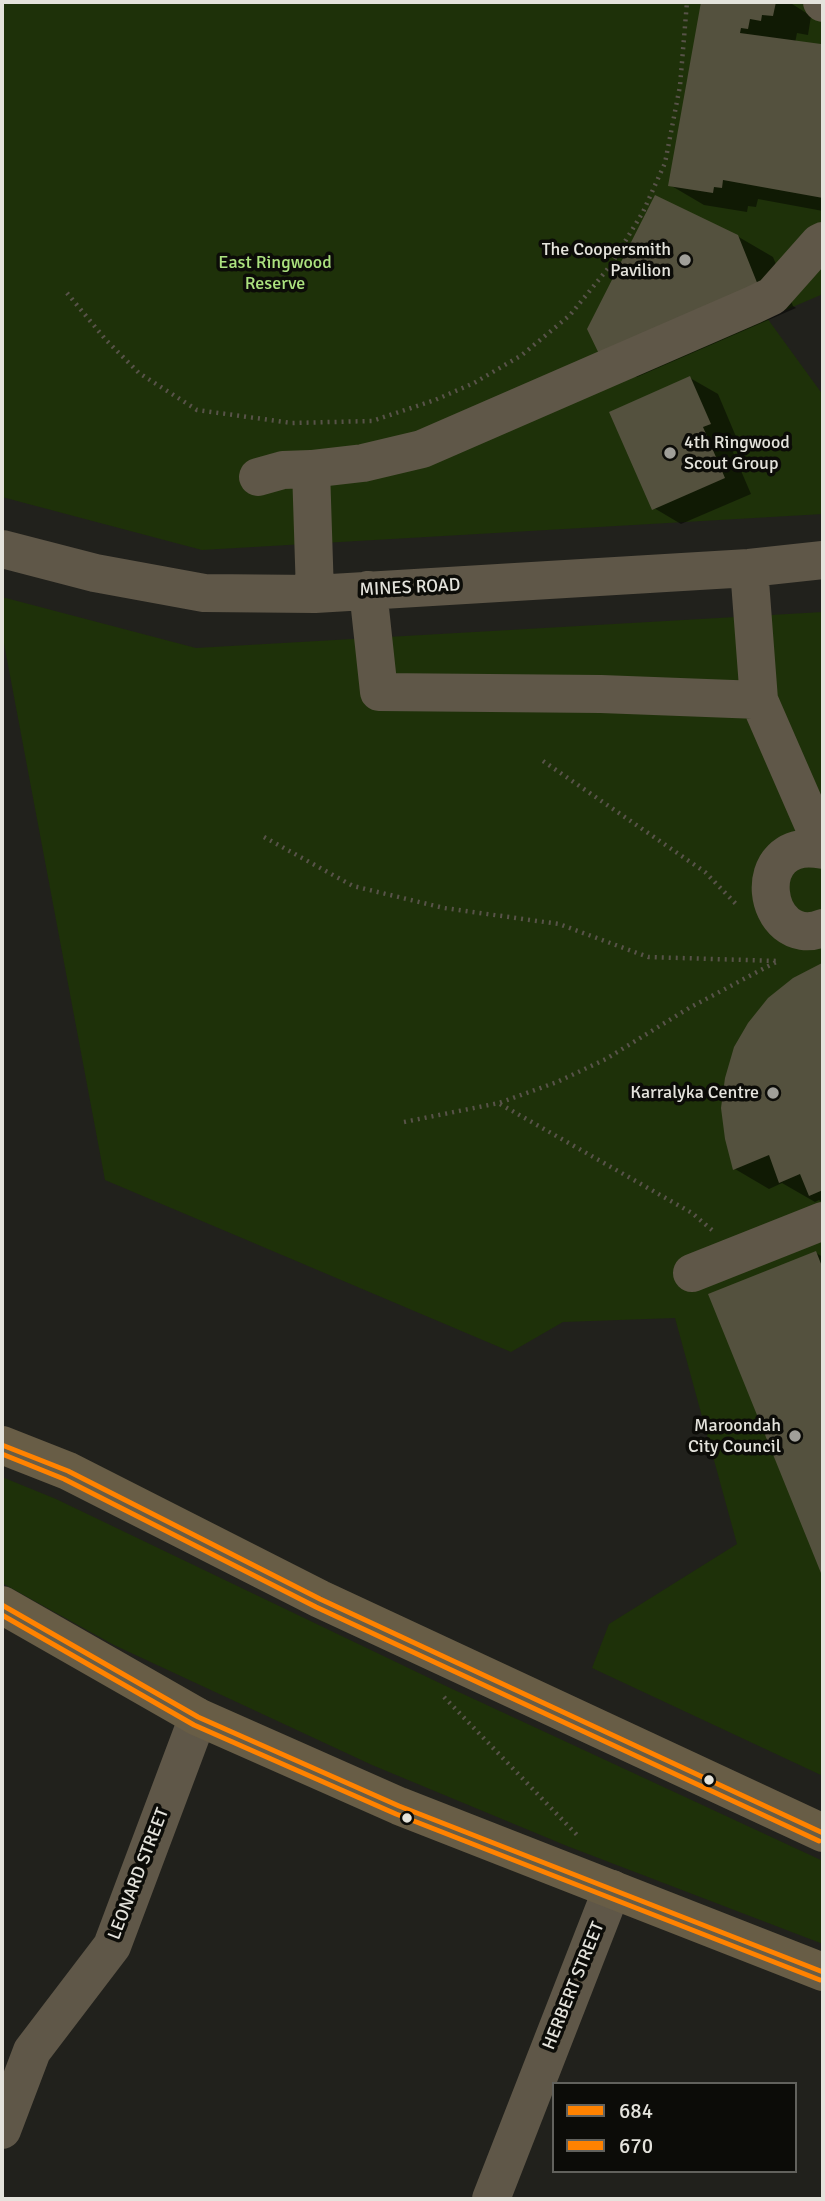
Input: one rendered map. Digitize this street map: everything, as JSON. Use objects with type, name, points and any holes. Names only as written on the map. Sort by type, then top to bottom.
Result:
[{"type":"highway","points":[[2,1445],[68,1471],[320,1599],[823,1833]]},
{"type":"highway","points":[[2,1605],[198,1717],[399,1806],[823,1972]]},
{"type":"street","points":[[258,477],[283,470],[375,461],[422,449],[772,296],[821,242]]},
{"type":"street","points":[[311,469],[315,594]]},
{"type":"street","name":"MINES ROAD","points":[[2,549],[95,573],[204,593],[315,594],[748,568],[823,560]]},
{"type":"street","points":[[748,568],[759,700],[823,848],[797,850],[785,856],[770,879],[769,893],[780,918],[792,926],[805,930],[823,928]]},
{"type":"street","points":[[368,590],[379,692],[601,694],[759,700]]},
{"type":"street","points":[[692,1273],[823,1220]]},
{"type":"street","name":"LEONARD STREET","points":[[2,2130],[32,2052],[112,1946],[198,1717]]},
{"type":"street","name":"HERBERT STREET","points":[[491,2199],[599,1883]]},
{"type":"path","points":[[68,293],[106,340],[139,373],[197,410],[292,423],[372,421],[435,400],[474,383],[522,355],[570,315],[610,266],[643,212],[665,163],[680,86],[687,2]]},
{"type":"path","points":[[543,761],[705,872],[744,911]]},
{"type":"path","points":[[264,837],[353,886],[444,908],[559,924],[648,957],[778,961]]},
{"type":"path","points":[[771,951],[778,961]]},
{"type":"path","points":[[404,1122],[499,1103],[557,1082],[606,1059],[690,1008],[789,955]]},
{"type":"path","points":[[499,1103],[692,1213],[740,1254]]},
{"type":"path","points":[[440,1654],[426,1682],[435,1688],[583,1841],[597,1846],[599,1883]]},
{"type":"green space","name":"East Ringwood Reserve","points":[[2,2],[823,2],[823,294],[767,318],[823,395],[823,514],[202,550],[2,497]]},
{"type":"green space","points":[[2,597],[196,648],[823,612],[823,1776],[592,1668],[609,1624],[737,1544],[675,1318],[563,1322],[511,1352],[105,1180],[2,633]]},
{"type":"green space","points":[[2,1477],[56,1499],[448,1687],[823,1861],[823,1944],[567,1846],[372,1765],[114,1645],[2,1583]]},
{"type":"building","points":[[701,2],[776,2],[773,16],[762,15],[761,21],[750,19],[748,29],[741,28],[740,33],[821,44],[823,198],[723,180],[722,188],[714,187],[713,193],[668,186]]},
{"type":"building","name":"The Coopersmith Pavilion","points":[[655,195],[738,235],[758,285],[601,358],[587,329]]},
{"type":"building","name":"4th Ringwood Scout Group","points":[[690,376],[711,424],[703,427],[725,478],[652,510],[609,412]]},
{"type":"building","name":"Karralyka Centre","points":[[822,963],[823,1190],[809,1196],[800,1174],[779,1183],[769,1155],[733,1170],[721,1108],[725,1078],[734,1047],[748,1023],[768,998],[793,978]]},
{"type":"building","name":"Maroondah City Council","points":[[816,1251],[823,1269],[823,1578],[708,1294]]},
{"type":"transit line","name":"684","points":[[2,1445],[68,1471],[320,1599],[823,1833]]},
{"type":"transit line","name":"670","points":[[2,1454],[64,1479],[316,1607],[819,1841]]},
{"type":"transit line","name":"684","points":[[2,1605],[198,1717],[399,1806],[823,1972]]},
{"type":"transit line","name":"670","points":[[2,1615],[194,1725],[396,1814],[820,1980]]},
{"type":"place","name":"The Coopersmith Pavilion","points":[[685,260]]},
{"type":"place","name":"4th Ringwood Scout Group","points":[[670,453]]},
{"type":"place","name":"Karralyka Centre","points":[[773,1093]]},
{"type":"place","name":"Maroondah City Council","points":[[795,1436]]}]
